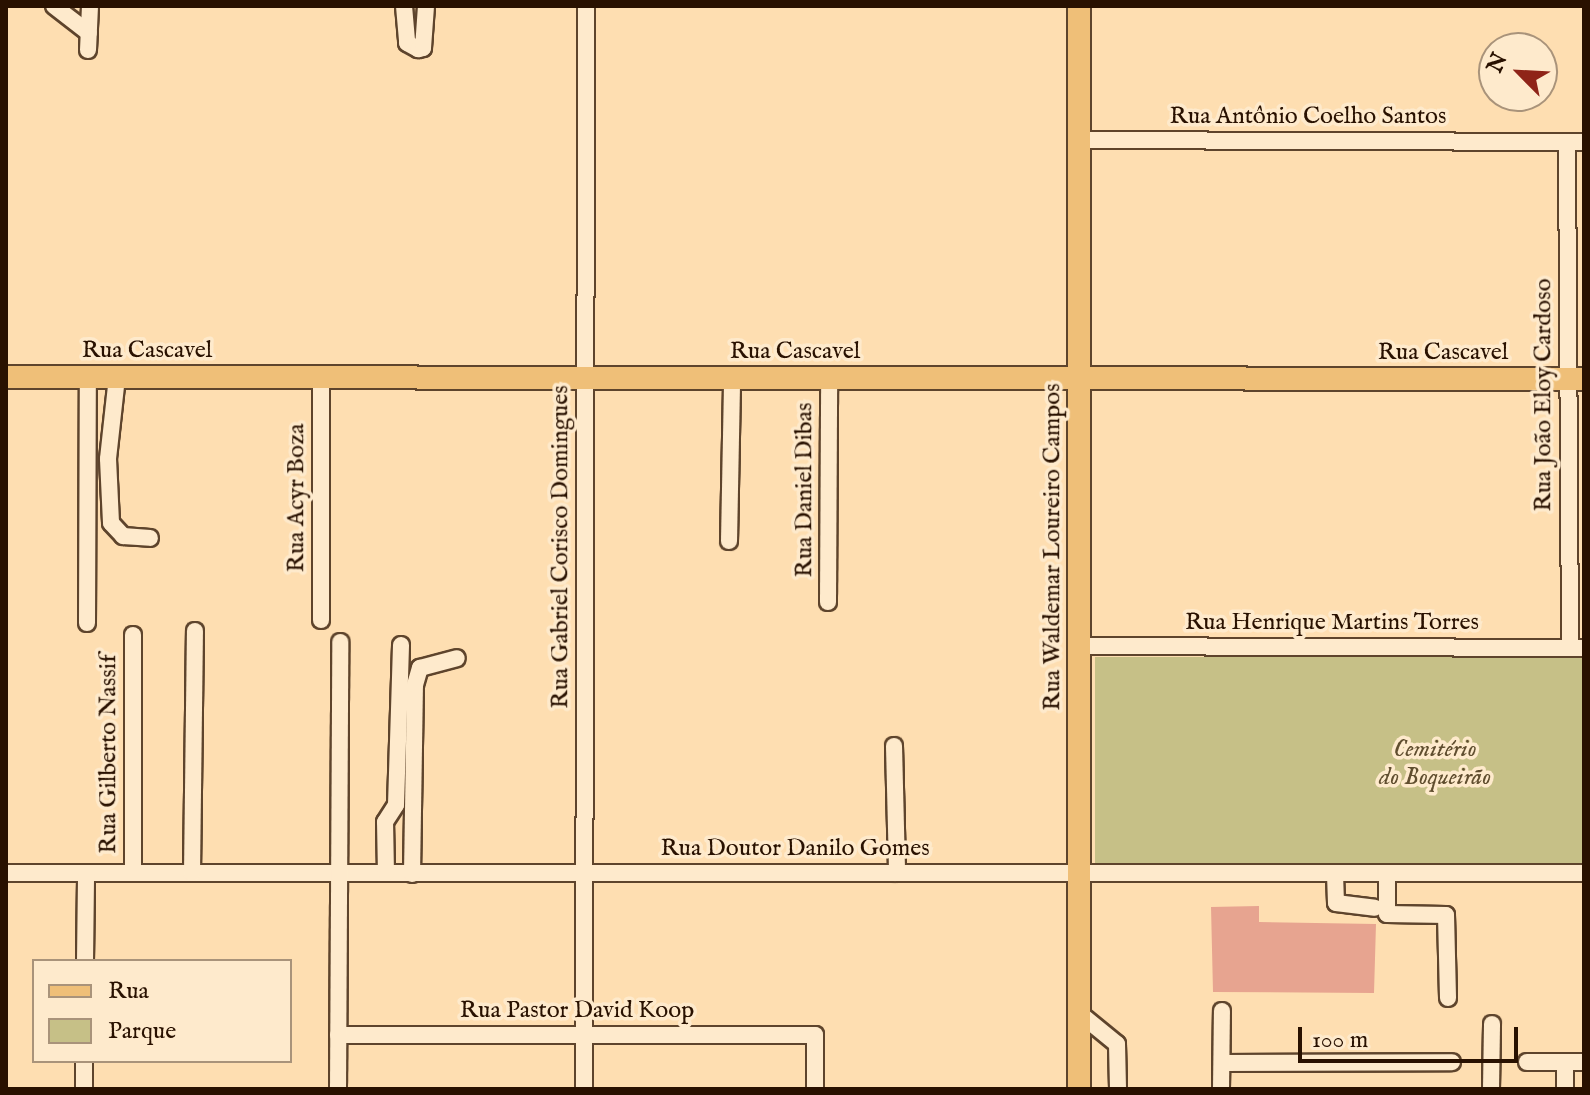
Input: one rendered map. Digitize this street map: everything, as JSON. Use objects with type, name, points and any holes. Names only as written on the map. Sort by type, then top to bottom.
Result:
[{"type":"main road","name":"Rua Waldemar Loureiro Campos","points":[[1079,6],[1079,1089]]},
{"type":"main road","name":"Rua Cascavel","points":[[6,377],[1576,379]]},
{"type":"street","points":[[54,6],[89,33]]},
{"type":"street","points":[[88,50],[90,6]]},
{"type":"street","points":[[404,6],[407,43],[418,49],[423,48],[426,6]]},
{"type":"street","name":"Rua Gabriel Corisco Domingues","points":[[584,1089],[586,6]]},
{"type":"street","name":"Rua Antônio Coelho Santos","points":[[1079,140],[1576,142]]},
{"type":"street","name":"Rua João Eloy Cardoso","points":[[1576,142],[1577,648]]},
{"type":"street","points":[[87,623],[88,377]]},
{"type":"street","points":[[117,377],[108,459],[111,523],[123,536],[150,538]]},
{"type":"street","name":"Rua Acyr Boza","points":[[321,377],[321,620]]},
{"type":"street","points":[[729,541],[732,378]]},
{"type":"street","name":"Rua Daniel Dibas","points":[[828,602],[829,378]]},
{"type":"street","points":[[192,873],[195,631]]},
{"type":"street","name":"Rua Gilberto Nassif","points":[[133,635],[133,873]]},
{"type":"street","points":[[338,1089],[340,642]]},
{"type":"street","points":[[386,873],[385,822],[396,805],[401,645]]},
{"type":"street","name":"Rua Henrique Martins Torres","points":[[1079,646],[1577,648]]},
{"type":"street","points":[[412,874],[415,685],[420,668],[457,658]]},
{"type":"street","points":[[894,746],[897,873]]},
{"type":"street","name":"Rua Doutor Danilo Gomes","points":[[6,873],[1584,873]]},
{"type":"street","points":[[85,959],[86,873]]},
{"type":"street","points":[[1387,873],[1387,914],[1446,915],[1448,998]]},
{"type":"street","points":[[1335,874],[1336,903],[1375,908]]},
{"type":"street","points":[[1221,1089],[1222,1011]]},
{"type":"street","points":[[1079,1013],[1117,1044],[1118,1089]]},
{"type":"street","points":[[1491,1089],[1492,1024]]},
{"type":"street","name":"Rua Pastor David Koop","points":[[338,1035],[815,1035],[815,1089]]},
{"type":"street","points":[[1222,1063],[1452,1062]]},
{"type":"street","points":[[1527,1062],[1584,1062]]},
{"type":"street","points":[[1565,1062],[1565,1089]]},
{"type":"street","points":[[84,1063],[84,1089]]},
{"type":"green space","name":"Cemitério do Boqueirão","points":[[1095,657],[1584,657],[1584,866],[1095,866]]},
{"type":"building","points":[[1259,906],[1259,922],[1376,924],[1374,993],[1213,992],[1211,907]]}]
